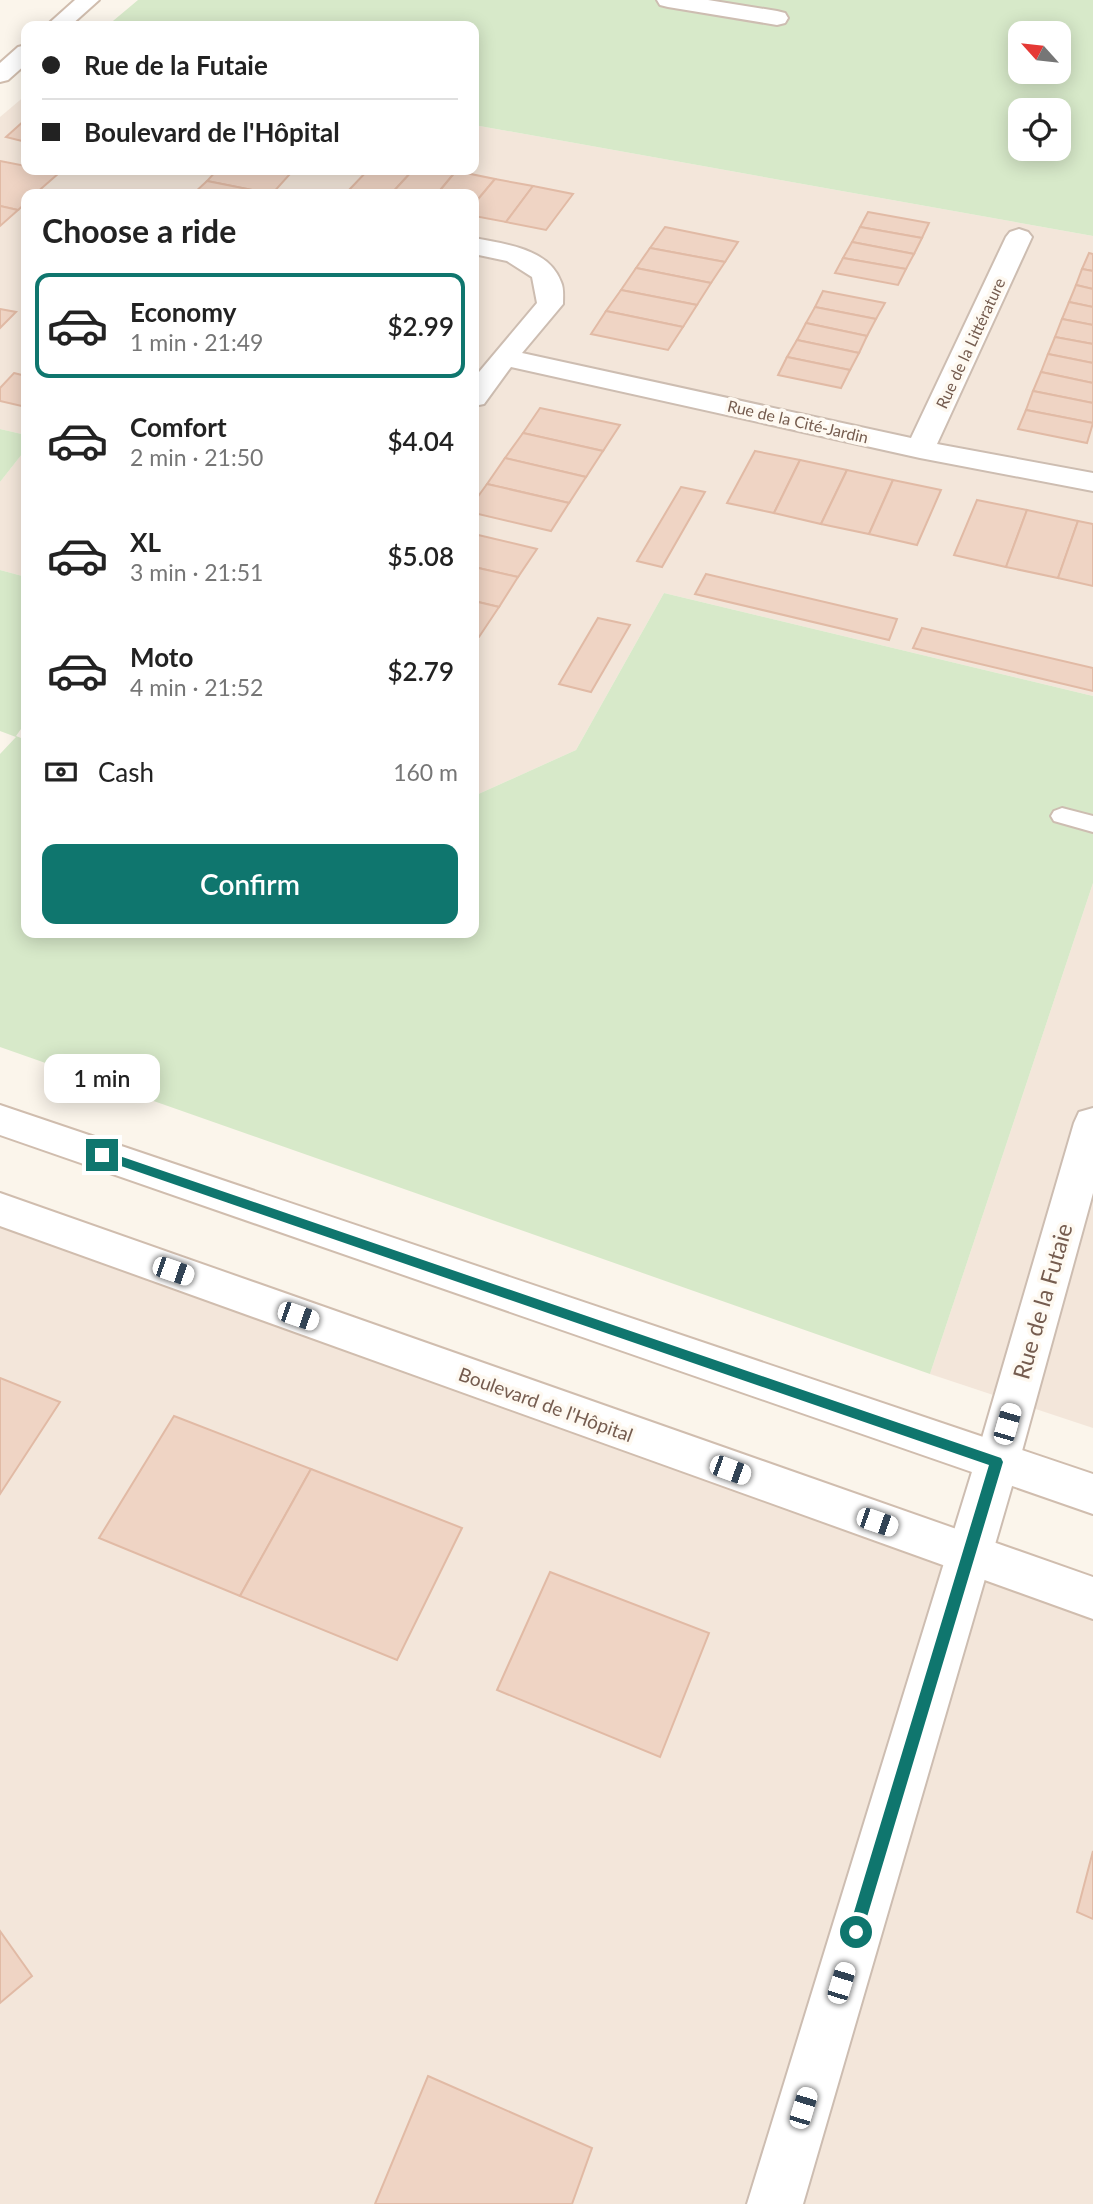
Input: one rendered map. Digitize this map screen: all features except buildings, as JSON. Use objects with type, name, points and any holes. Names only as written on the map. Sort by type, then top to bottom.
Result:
[{"type":"street","points":[[63,21],[88,0]]},
{"type":"street","points":[[668,0],[778,19]]},
{"type":"street","points":[[0,75],[21,56]]},
{"type":"street","name":"Rue de la Littérature","points":[[920,449],[1019,237]]},
{"type":"street","points":[[479,247],[506,252],[534,264],[548,282],[550,304],[504,357],[479,391]]},
{"type":"street","name":"Rue de la Cité-Jardin","points":[[504,357],[920,449],[1093,482]]},
{"type":"street","points":[[0,1119],[1093,1494]]},
{"type":"street","name":"Rue de la Futaie","points":[[775,2204],[997,1462],[1093,1123]]},
{"type":"street","name":"Boulevard de l'Hôpital","points":[[0,1209],[1093,1598]]},
{"type":"lane","points":[[1062,817],[1093,824]]},
{"type":"shaded area","points":[[21,99],[21,175],[479,175],[479,126],[1093,236],[1093,696],[664,593],[576,750],[479,794],[479,189],[21,189],[21,434],[0,429],[0,117]]},
{"type":"shaded area","points":[[21,455],[21,576],[0,570],[0,482]]},
{"type":"shaded area","points":[[1093,883],[1093,1428],[930,1374]]},
{"type":"shaded area","points":[[0,1209],[1093,1599],[1093,2204],[0,2204]]},
{"type":"green space","points":[[138,0],[1093,0],[1093,236],[479,126],[479,21],[113,21]]},
{"type":"green space","points":[[0,429],[21,434],[21,455],[0,482]]},
{"type":"green space","points":[[0,570],[21,576],[21,729],[16,736],[21,738],[21,938],[479,938],[479,794],[576,750],[664,593],[1093,696],[1093,883],[930,1374],[0,1047],[0,754],[16,737],[0,731]]},
{"type":"route","points":[[102,1155],[997,1462],[856,1932]]}]
